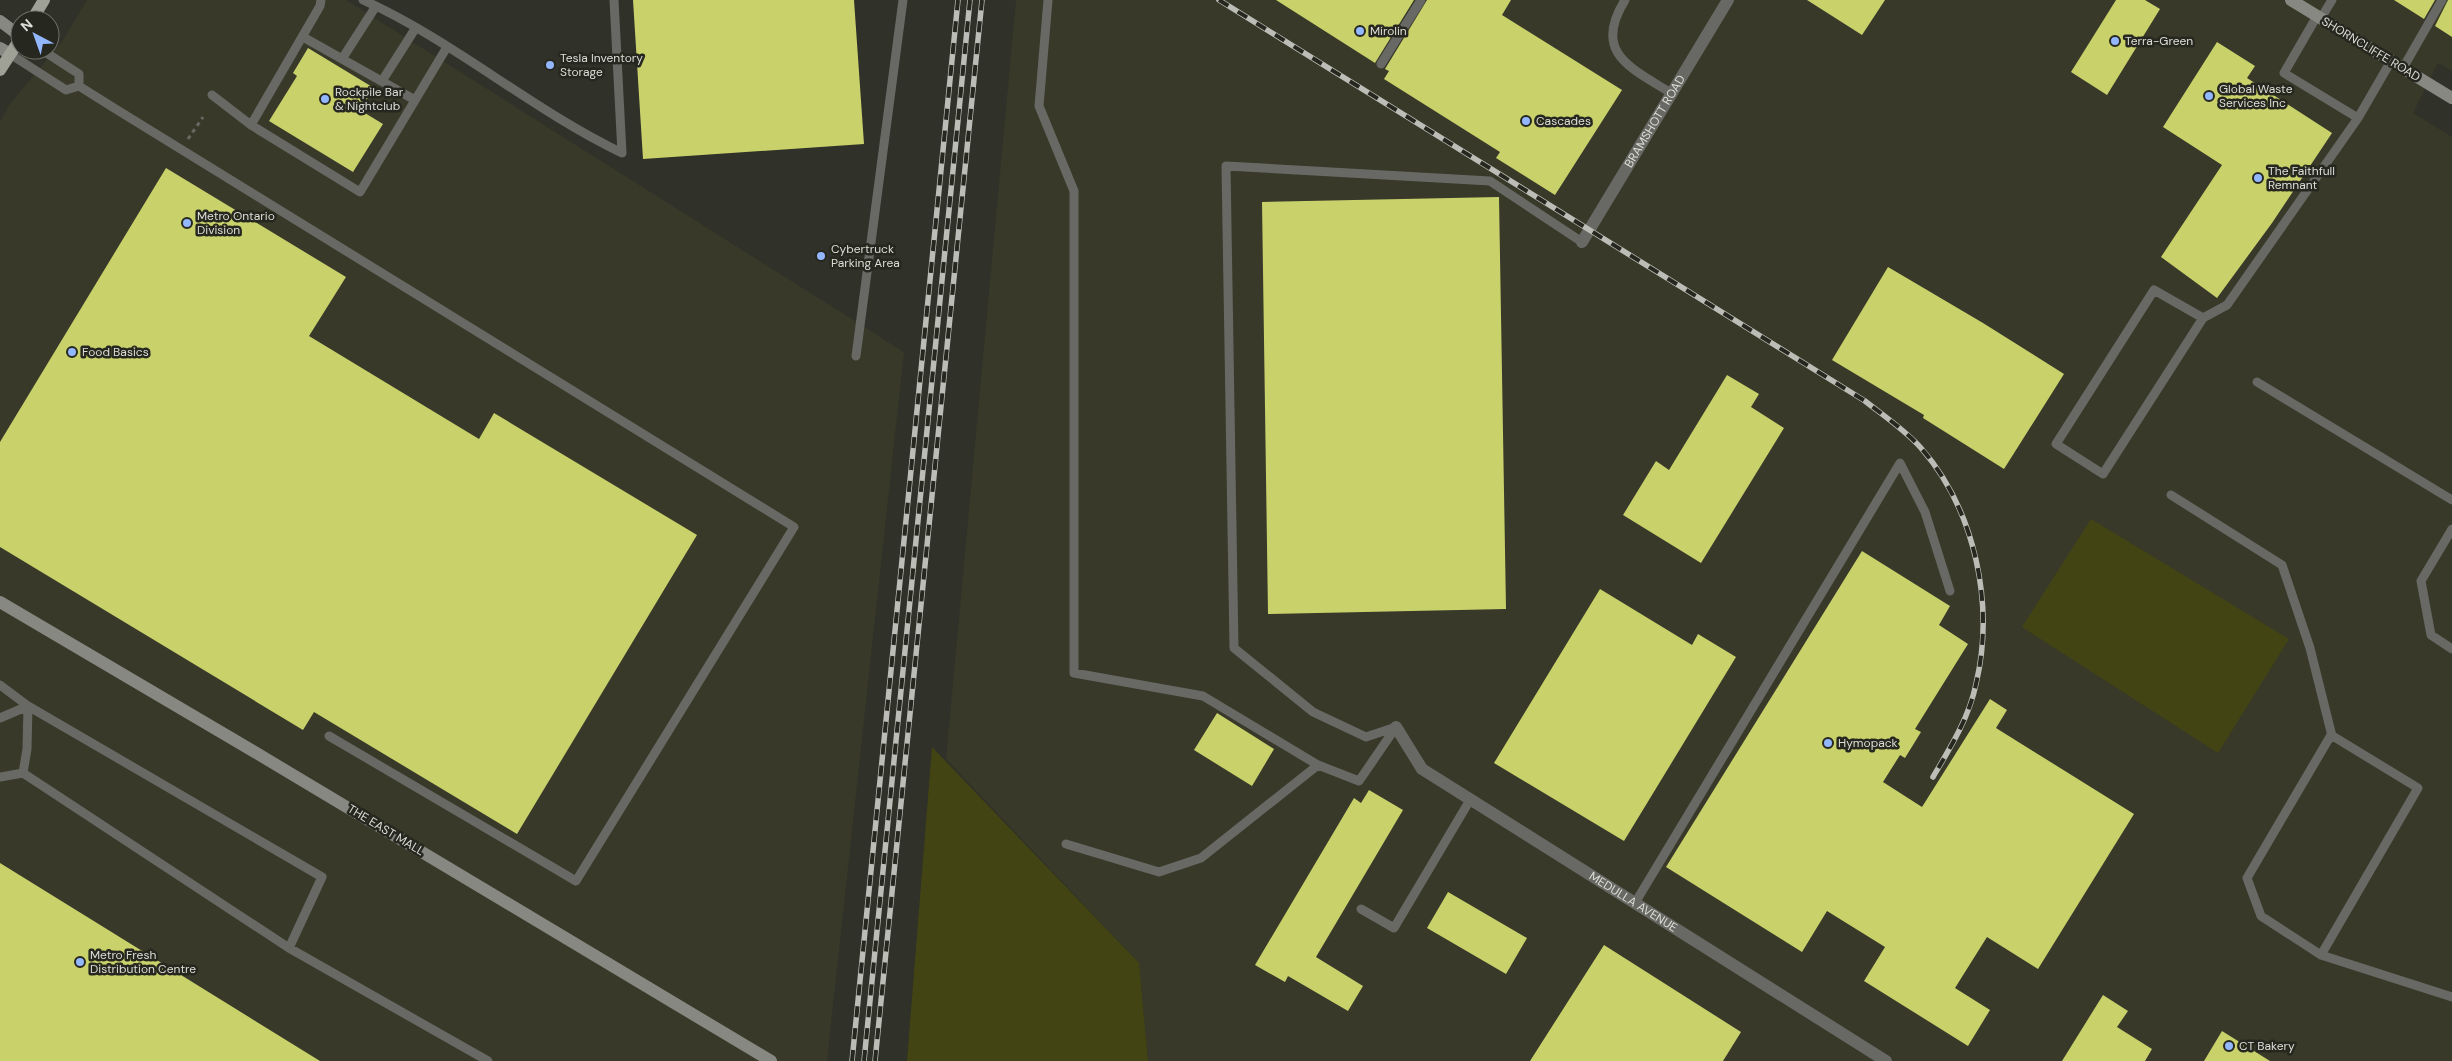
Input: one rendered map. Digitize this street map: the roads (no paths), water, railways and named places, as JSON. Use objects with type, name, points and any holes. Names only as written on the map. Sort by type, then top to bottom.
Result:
[{"type":"main road","name":"SHORNCLIFFE ROAD","points":[[2291,0],[2452,98]]},
{"type":"main road","points":[[0,21],[10,29]]},
{"type":"main road","points":[[0,70],[5,51]]},
{"type":"main road","name":"THE EAST MALL","points":[[0,602],[270,761],[770,1061]]},
{"type":"street","name":"BRAMSHOTT ROAD","points":[[1582,242],[1728,0]]},
{"type":"street","name":"MEDULLA AVENUE","points":[[1396,727],[1422,769],[1886,1061]]},
{"type":"lane","points":[[251,125],[303,37],[320,6],[321,0]]},
{"type":"lane","points":[[363,0],[447,46],[594,140],[622,154],[614,0]]},
{"type":"lane","points":[[856,356],[903,0]]},
{"type":"lane","points":[[1048,0],[1039,106],[1074,191],[1074,673],[1203,696],[1318,765],[1359,781],[1396,727]]},
{"type":"lane","points":[[1381,64],[1421,0]]},
{"type":"lane","points":[[1625,0],[1616,14],[1611,32],[1613,47],[1626,65],[1671,93]]},
{"type":"lane","points":[[2332,0],[2319,17],[2284,73],[2358,118]]},
{"type":"lane","points":[[2403,68],[2442,0]]},
{"type":"lane","points":[[342,59],[376,6]]},
{"type":"lane","points":[[382,82],[415,29]]},
{"type":"lane","points":[[303,37],[415,100]]},
{"type":"lane","points":[[212,95],[251,125],[360,192],[447,46]]},
{"type":"lane","points":[[5,51],[66,90],[79,86],[794,527],[576,881],[329,736]]},
{"type":"lane","points":[[57,60],[79,74],[79,86]]},
{"type":"lane","points":[[2203,318],[2154,290],[2056,444],[2103,474],[2203,318],[2227,305],[2358,118],[2391,61]]},
{"type":"lane","points":[[1396,727],[1366,737],[1313,712],[1234,648],[1226,166],[1490,182],[1582,242]]},
{"type":"lane","points":[[2257,382],[2452,500]]},
{"type":"lane","points":[[1635,903],[1900,463],[1925,512],[1950,591]]},
{"type":"lane","points":[[2171,495],[2282,564],[2310,648],[2332,736],[2418,788],[2321,954]]},
{"type":"lane","points":[[2452,529],[2422,581],[2431,635],[2452,649]]},
{"type":"lane","points":[[0,685],[28,706],[322,877],[289,948]]},
{"type":"lane","points":[[0,718],[28,706]]},
{"type":"lane","points":[[23,773],[27,750],[28,706]]},
{"type":"lane","points":[[2332,736],[2247,878],[2261,916],[2321,954],[2452,997]]},
{"type":"lane","points":[[1066,844],[1159,872],[1202,858],[1318,765]]},
{"type":"lane","points":[[0,777],[23,773],[289,948],[488,1061]]},
{"type":"lane","points":[[1361,909],[1394,928],[1470,800]]},
{"type":"railway","points":[[852,1061],[958,0]]},
{"type":"railway","points":[[864,1061],[970,0]]},
{"type":"railway","points":[[875,1061],[982,0]]},
{"type":"railway","points":[[1219,0],[1865,401],[1915,441],[1940,473],[1955,500],[1967,529],[1976,559],[1983,622],[1981,653],[1973,697],[1958,732],[1933,777]]},
{"type":"place","name":"Mirolin","points":[[1360,31]]},
{"type":"place","name":"Terra-Green","points":[[2115,41]]},
{"type":"place","name":"Tesla Inventory Storage","points":[[550,65]]},
{"type":"place","name":"Global Waste Services Inc","points":[[2209,96]]},
{"type":"place","name":"Rockpile Bar & Nightclub","points":[[325,99]]},
{"type":"place","name":"Cascades","points":[[1526,121]]},
{"type":"place","name":"The Faithfull Remnant","points":[[2258,178]]},
{"type":"place","name":"Metro Ontario Division","points":[[187,223]]},
{"type":"place","name":"Cybertruck Parking Area","points":[[821,256]]},
{"type":"place","name":"Food Basics","points":[[72,352]]},
{"type":"place","name":"Hymopack","points":[[1828,743]]},
{"type":"place","name":"Metro Fresh Distribution Centre","points":[[80,962]]},
{"type":"place","name":"CT Bakery","points":[[2229,1046]]}]
